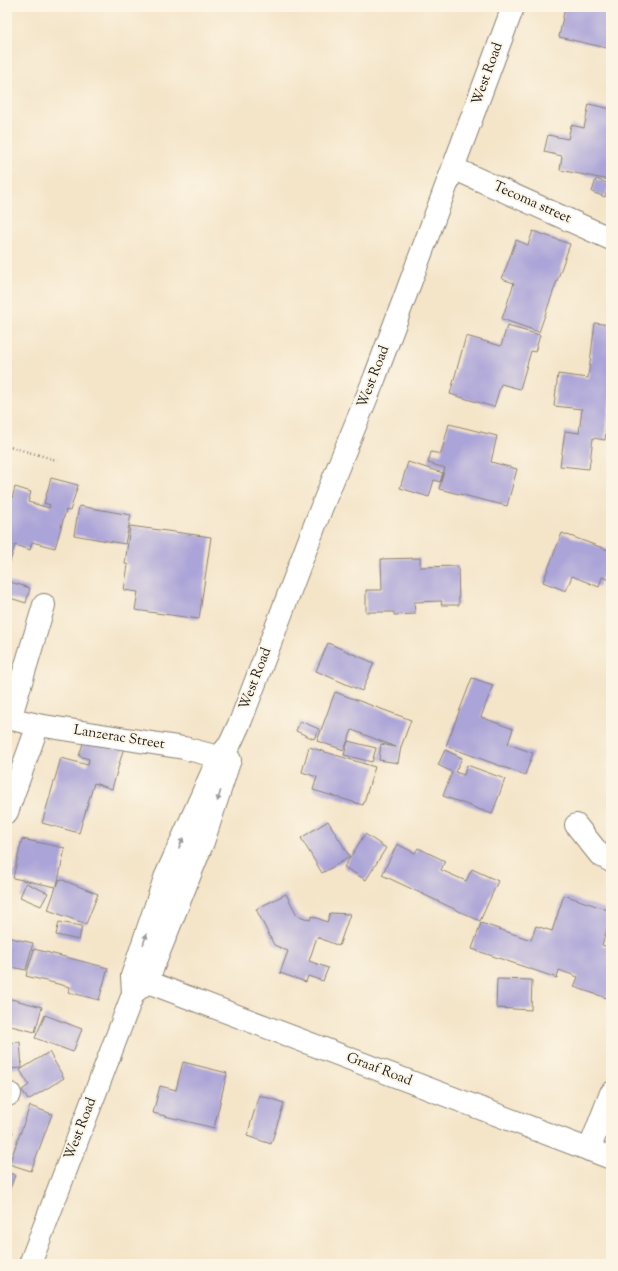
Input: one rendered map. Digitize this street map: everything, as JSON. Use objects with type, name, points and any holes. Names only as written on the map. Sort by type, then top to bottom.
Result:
[{"type":"street","name":"West Road","points":[[30,1264],[137,984],[203,842],[226,754],[321,509],[375,377],[513,7]]},
{"type":"street","name":"Tecoma street","points":[[453,168],[611,239]]},
{"type":"street","points":[[8,719],[44,605]]},
{"type":"street","name":"Lanzerac Street","points":[[8,719],[226,754]]},
{"type":"street","points":[[7,812],[38,725]]},
{"type":"street","points":[[576,824],[600,855],[611,861]]},
{"type":"street","name":"Graaf Road","points":[[137,984],[611,1158]]},
{"type":"street","points":[[590,1150],[611,1093]]},
{"type":"path","points":[[7,446],[60,461]]},
{"type":"building","points":[[565,7],[611,7],[611,49],[559,37]]},
{"type":"building","points":[[589,104],[611,109],[611,171],[609,180],[560,170],[562,156],[544,152],[548,135],[568,139],[571,125],[584,128]]},
{"type":"building","points":[[596,179],[610,184],[605,197],[592,192]]},
{"type":"building","points":[[533,231],[570,244],[539,332],[502,319],[514,283],[502,279],[516,240],[528,245]]},
{"type":"building","points":[[595,323],[611,325],[611,392],[605,440],[593,438],[589,469],[560,466],[565,431],[579,433],[582,409],[554,406],[558,374],[588,378]]},
{"type":"building","points":[[507,326],[540,335],[535,352],[531,351],[520,389],[501,384],[494,407],[450,394],[466,336],[501,346]]},
{"type":"building","points":[[449,424],[497,436],[491,462],[517,469],[507,506],[439,489],[445,468],[428,463],[431,452],[441,454]]},
{"type":"building","points":[[408,462],[443,473],[440,482],[434,480],[429,497],[400,488]]},
{"type":"building","points":[[51,478],[78,485],[70,511],[66,510],[55,548],[32,542],[30,550],[15,545],[7,572],[7,501],[11,502],[15,487],[31,492],[28,502],[49,508],[50,505],[44,503]]},
{"type":"building","points":[[79,506],[131,515],[125,544],[74,535]]},
{"type":"building","points":[[130,526],[211,537],[199,619],[135,610],[138,592],[124,590],[128,565],[125,564]]},
{"type":"building","points":[[562,533],[611,551],[611,580],[602,577],[599,587],[572,576],[566,591],[543,582]]},
{"type":"building","points":[[420,558],[420,567],[458,566],[459,605],[441,605],[442,601],[414,602],[415,614],[394,615],[394,612],[366,612],[366,590],[382,590],[381,559]]},
{"type":"building","points":[[7,581],[30,588],[26,603],[7,597]]},
{"type":"building","points":[[328,643],[374,663],[362,691],[316,671]]},
{"type":"building","points":[[472,678],[493,685],[481,717],[513,729],[508,744],[533,753],[525,775],[446,746]]},
{"type":"building","points":[[335,692],[411,720],[401,747],[398,763],[379,760],[381,744],[396,747],[352,730],[344,750],[317,741]]},
{"type":"building","points":[[300,721],[319,729],[314,739],[296,731]]},
{"type":"building","points":[[85,737],[124,747],[112,789],[94,783],[79,833],[42,823],[61,758],[88,765],[89,759],[79,756]]},
{"type":"building","points":[[348,741],[376,748],[372,762],[344,755]]},
{"type":"building","points":[[309,747],[375,767],[363,805],[313,790],[317,777],[302,772]]},
{"type":"building","points":[[445,750],[462,758],[455,772],[464,775],[467,765],[505,779],[492,814],[443,796],[452,772],[438,765]]},
{"type":"building","points":[[328,821],[350,857],[322,873],[301,838]]},
{"type":"building","points":[[365,834],[386,848],[366,880],[344,867]]},
{"type":"building","points":[[22,839],[65,848],[57,886],[60,879],[98,894],[86,924],[48,910],[56,887],[13,878]]},
{"type":"building","points":[[397,844],[415,853],[418,848],[445,861],[441,870],[466,881],[472,869],[498,881],[480,921],[382,875]]},
{"type":"building","points":[[26,883],[48,893],[41,906],[20,897]]},
{"type":"building","points":[[286,894],[297,915],[310,920],[312,916],[327,922],[330,913],[350,914],[339,946],[317,937],[309,961],[328,968],[323,981],[308,976],[306,982],[280,973],[288,951],[274,945],[256,909]]},
{"type":"building","points":[[564,895],[611,911],[611,917],[602,945],[611,948],[608,956],[611,957],[611,986],[607,998],[574,987],[578,977],[559,970],[557,978],[472,949],[481,923],[531,940],[536,926],[552,931]]},
{"type":"building","points":[[59,922],[82,926],[79,940],[56,935]]},
{"type":"building","points":[[7,937],[33,943],[26,970],[7,966]]},
{"type":"building","points":[[34,949],[108,968],[99,1000],[68,992],[70,987],[26,976]]},
{"type":"building","points":[[497,979],[532,980],[531,1010],[496,1008]]},
{"type":"building","points":[[7,998],[42,1007],[35,1032],[7,1025]]},
{"type":"building","points":[[45,1015],[82,1029],[73,1052],[35,1038]]},
{"type":"building","points":[[20,1042],[22,1068],[7,1069],[7,1043]]},
{"type":"building","points":[[49,1052],[64,1078],[28,1100],[22,1090],[29,1085],[20,1070]]},
{"type":"building","points":[[183,1062],[227,1073],[214,1128],[153,1113],[160,1086],[176,1090]]},
{"type":"building","points":[[259,1095],[284,1103],[271,1144],[247,1136]]},
{"type":"building","points":[[30,1106],[52,1114],[31,1171],[9,1164]]},
{"type":"building","points":[[7,1129],[13,1132],[7,1142]]},
{"type":"building","points":[[7,1172],[15,1175],[7,1197]]}]
